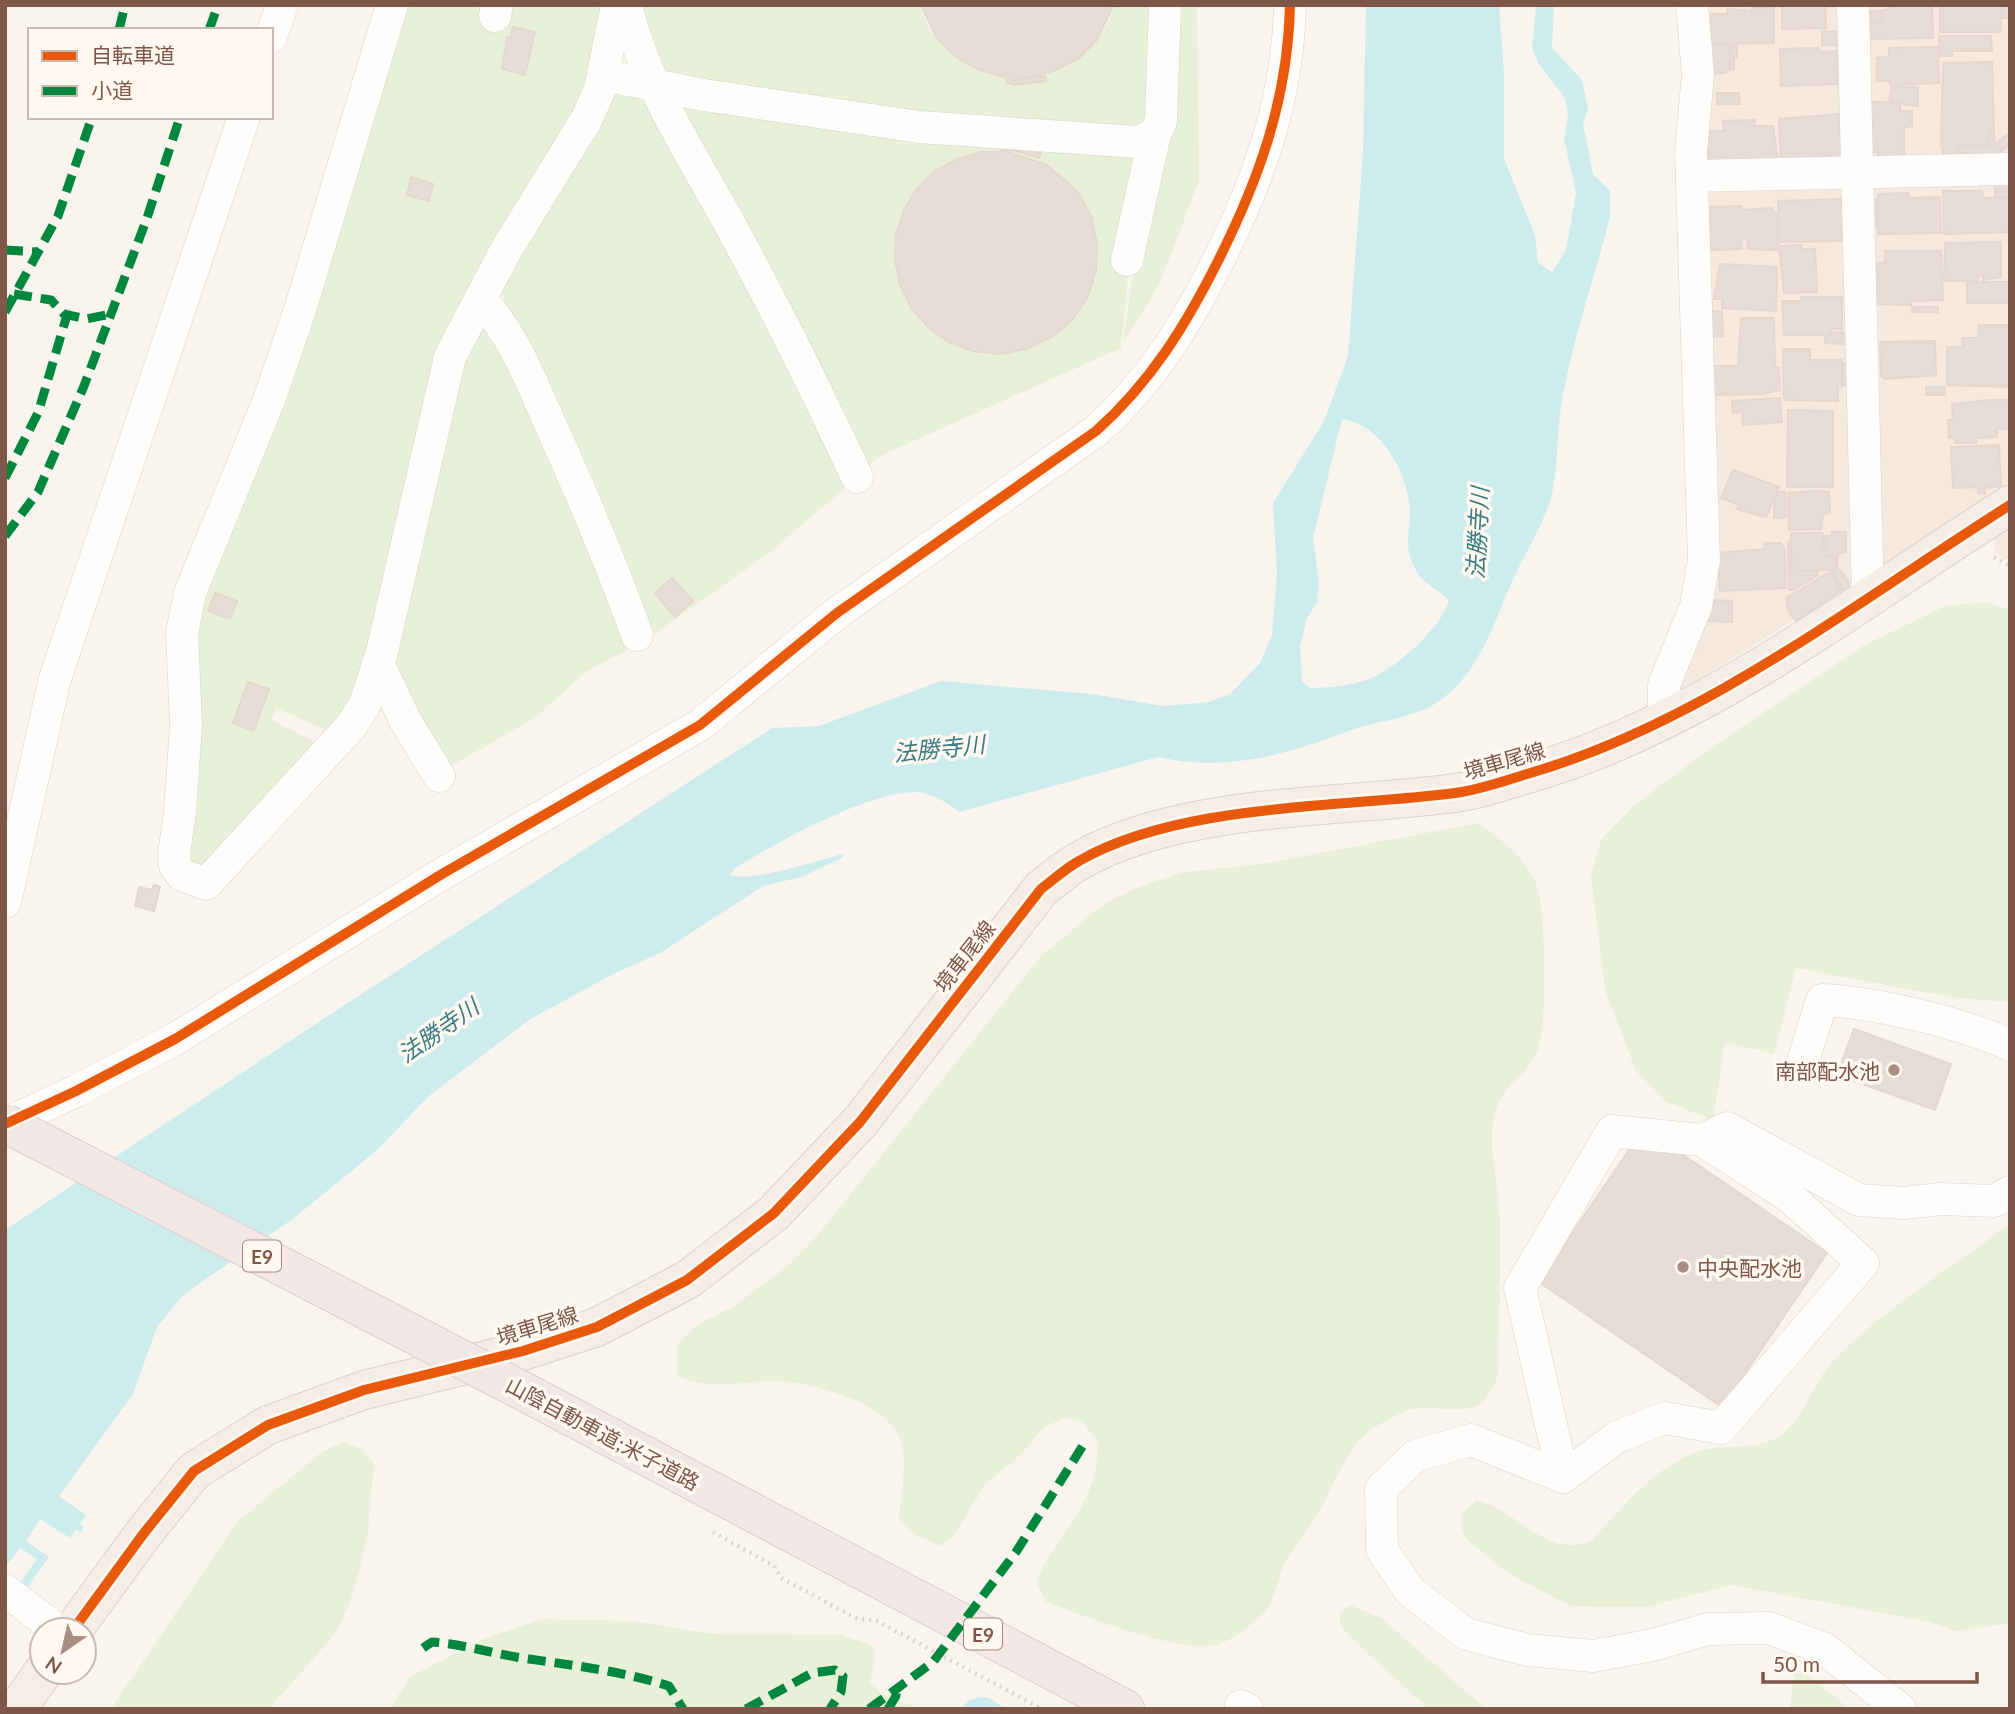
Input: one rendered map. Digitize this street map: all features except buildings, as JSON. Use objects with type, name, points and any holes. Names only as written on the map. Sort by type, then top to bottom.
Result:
[{"type":"highway","name":"山陰自動車道;米子道路","points":[[5,1124],[515,1398],[897,1599],[1061,1696],[1125,1709]]},
{"type":"highway","name":"山陰自動車道;米子道路","points":[[5,1143],[515,1398]]},
{"type":"main road","name":"境車尾線","points":[[66,1616],[144,1533],[194,1471],[268,1425],[364,1390],[523,1351],[597,1326],[687,1280],[774,1213],[860,1122],[1041,889],[1079,861],[1138,836],[1215,818],[1458,793],[1597,752],[1664,722],[1868,598],[2010,505]]},
{"type":"main road","points":[[17,1709],[33,1686]]},
{"type":"street","points":[[273,31],[282,5]]},
{"type":"street","points":[[392,5],[269,400],[190,593],[182,633],[186,725],[174,854],[175,866],[182,875],[206,884],[352,725],[365,704],[378,663],[444,375],[506,250],[586,120],[603,75],[617,5]]},
{"type":"street","points":[[626,5],[635,42],[654,85],[788,331],[857,477]]},
{"type":"street","points":[[1127,261],[1155,134],[1161,121],[1165,5]]},
{"type":"street","points":[[5,1124],[76,1091],[175,1039],[442,874],[700,725],[837,613],[1096,431],[1129,402],[1175,340],[1246,205],[1278,112],[1284,85],[1290,5]]},
{"type":"street","points":[[1664,722],[1664,685],[1696,606],[1704,560],[1691,151],[1698,74],[1692,5]]},
{"type":"street","points":[[1853,5],[1868,598]]},
{"type":"street","points":[[603,75],[919,127],[1137,142],[1155,134]]},
{"type":"street","points":[[5,902],[54,682],[243,119]]},
{"type":"street","points":[[1693,176],[2010,169]]},
{"type":"street","points":[[480,299],[502,322],[525,369],[606,549],[637,635]]},
{"type":"street","points":[[378,663],[405,720],[439,776]]},
{"type":"street","points":[[1804,1058],[1822,1000],[1847,1001],[1979,1031],[2010,1045]]},
{"type":"street","points":[[1702,1140],[1727,1128],[1859,1199],[1903,1203],[1941,1199],[1994,1201],[2010,1192]]},
{"type":"street","points":[[1612,1131],[1702,1140],[1790,1197],[1863,1263],[1721,1427],[1665,1418],[1617,1437],[1563,1476],[1520,1288],[1612,1131]]},
{"type":"street","points":[[1563,1476],[1471,1440],[1415,1456],[1381,1489],[1382,1550],[1410,1591],[1466,1634],[1528,1650],[1593,1656],[1653,1645],[1708,1629],[1769,1628],[1825,1648],[1900,1709]]},
{"type":"street","points":[[5,1590],[44,1616]]},
{"type":"path","points":[[1994,557],[2010,566]]},
{"type":"path","points":[[703,1527],[774,1566],[781,1578],[856,1618],[877,1621],[1061,1696]]},
{"type":"shaded area","points":[[1701,5],[1844,5],[1848,155],[1709,168],[1702,159]]},
{"type":"shaded area","points":[[1859,5],[2010,5],[2010,162],[1875,165],[1862,156]]},
{"type":"shaded area","points":[[2010,178],[2010,483],[1881,567],[1865,191],[1875,180]]},
{"type":"shaded area","points":[[1838,180],[1848,190],[1857,556],[1851,585],[1679,691],[1678,683],[1711,590],[1704,192],[1710,184]]},
{"type":"shaded area","points":[[2010,526],[2010,562],[1995,553],[1995,535]]},
{"type":"green space","points":[[397,5],[611,5],[601,66],[460,323],[377,651],[331,732],[276,708],[271,720],[315,742],[200,878],[180,848],[189,624]]},
{"type":"green space","points":[[633,5],[920,5],[925,20],[941,44],[964,62],[1006,77],[1007,84],[1046,81],[1045,76],[1013,79],[1052,71],[1076,59],[1103,31],[1115,5],[1162,5],[1151,126],[1094,134],[668,81]]},
{"type":"green space","points":[[1171,5],[1197,5],[1199,181],[1158,287],[1123,343]]},
{"type":"green space","points":[[607,92],[651,93],[846,487],[769,553],[647,639],[507,318],[501,285]]},
{"type":"green space","points":[[672,97],[1141,145],[1121,348],[880,456],[862,471]]},
{"type":"green space","points":[[485,320],[638,644],[587,671],[535,718],[447,768],[387,650],[447,391]]},
{"type":"green space","points":[[1987,602],[2010,610],[2010,1002],[1950,997],[1796,968],[1774,1054],[1725,1042],[1713,1120],[1667,1102],[1636,1071],[1605,990],[1591,876],[1601,840],[1633,806],[1718,743],[1863,646],[1945,606]]},
{"type":"green space","points":[[1479,823],[1512,849],[1531,874],[1539,897],[1544,942],[1541,1039],[1532,1062],[1502,1097],[1493,1121],[1493,1156],[1500,1221],[1498,1375],[1482,1402],[1472,1407],[1410,1410],[1380,1424],[1363,1437],[1342,1466],[1321,1509],[1288,1557],[1268,1608],[1239,1633],[1224,1642],[1208,1646],[1187,1645],[1136,1633],[1046,1602],[1036,1582],[1084,1501],[1092,1484],[1096,1464],[1098,1442],[1082,1422],[1067,1418],[1045,1426],[1022,1453],[985,1485],[953,1537],[941,1546],[918,1536],[899,1520],[904,1475],[903,1449],[897,1433],[869,1407],[829,1390],[808,1385],[772,1381],[713,1384],[689,1381],[677,1376],[677,1345],[699,1323],[731,1308],[789,1265],[817,1236],[1041,956],[1105,903],[1148,883],[1186,872],[1262,864]]},
{"type":"green space","points":[[2010,1224],[2010,1623],[1956,1631],[1925,1621],[1732,1585],[1646,1607],[1571,1606],[1509,1574],[1466,1539],[1461,1525],[1462,1514],[1476,1500],[1505,1512],[1532,1531],[1560,1544],[1575,1545],[1591,1541],[1640,1489],[1683,1458],[1711,1448],[1752,1445],[1772,1440],[1791,1426],[1822,1375],[1857,1338],[1899,1304]]},
{"type":"green space","points":[[344,1442],[363,1449],[374,1464],[368,1532],[360,1568],[349,1605],[335,1634],[269,1709],[111,1709],[237,1522],[323,1451]]},
{"type":"green space","points":[[1350,1605],[1381,1618],[1486,1709],[1429,1709],[1349,1636],[1340,1624],[1339,1614]]},
{"type":"green space","points":[[541,1619],[631,1621],[715,1634],[841,1635],[873,1646],[875,1658],[870,1683],[882,1694],[921,1709],[389,1709],[411,1676],[483,1639]]},
{"type":"green space","points":[[1805,1672],[1849,1709],[1790,1709],[1794,1673]]},
{"type":"water","name":"法勝寺川","points":[[1366,5],[1499,5],[1504,74],[1504,159],[1535,235],[1538,262],[1552,272],[1566,250],[1576,193],[1564,139],[1568,116],[1565,98],[1539,64],[1532,48],[1536,5],[1554,5],[1552,48],[1582,80],[1588,109],[1583,123],[1593,174],[1610,191],[1610,217],[1565,383],[1550,501],[1478,657],[1456,686],[1431,706],[1407,716],[1355,729],[1275,755],[1205,763],[1158,757],[959,812],[944,801],[927,794],[895,794],[872,800],[822,821],[735,868],[730,875],[753,876],[843,854],[842,858],[801,877],[763,886],[660,953],[613,974],[529,1020],[429,1096],[376,1151],[294,1218],[183,1295],[157,1327],[133,1394],[59,1496],[86,1515],[80,1524],[84,1527],[81,1532],[76,1529],[70,1538],[40,1519],[26,1541],[49,1557],[5,1615],[5,1604],[37,1559],[20,1548],[5,1568],[5,1230],[323,1019],[772,728],[819,726],[941,681],[1092,694],[1163,706],[1209,702],[1230,694],[1260,663],[1272,635],[1277,574],[1273,503],[1324,421],[1348,356],[1363,152]],"holes":[[[1342,419],[1356,423],[1380,440],[1397,465],[1408,494],[1408,547],[1412,562],[1424,581],[1449,600],[1445,611],[1429,633],[1384,671],[1367,680],[1351,684],[1310,688],[1302,681],[1300,647],[1307,618],[1317,602],[1319,583],[1313,538]]]},
{"type":"water","points":[[989,1698],[1006,1709],[960,1709],[970,1700]]},
{"type":"marked path","points":[[119,28],[125,5]]},
{"type":"marked path","points":[[210,28],[218,5]]},
{"type":"marked path","points":[[5,312],[58,216],[91,119]]},
{"type":"marked path","points":[[5,536],[38,492],[84,386],[147,218],[179,119]]},
{"type":"marked path","points":[[5,250],[38,252]]},
{"type":"marked path","points":[[14,294],[51,300],[64,314],[86,319],[111,314]]},
{"type":"marked path","points":[[5,478],[38,413],[67,315]]},
{"type":"marked path","points":[[869,1709],[933,1662],[1016,1552],[1087,1439]]},
{"type":"marked path","points":[[423,1648],[432,1642],[443,1643],[631,1676],[669,1686],[683,1709]]},
{"type":"marked path","points":[[746,1709],[812,1673],[835,1670],[843,1676],[841,1692],[830,1709]]},
{"type":"marked path","points":[[888,1709],[896,1696],[897,1688]]},
{"type":"cycle path","points":[[5,1124],[76,1091],[175,1039],[442,874],[700,725],[837,613],[1096,431],[1134,393],[1166,351],[1194,307],[1234,228],[1259,167],[1277,105],[1284,72],[1290,5]]},
{"type":"cycle path","points":[[83,1616],[144,1533],[194,1471],[268,1425],[364,1390],[523,1351],[597,1327],[687,1280],[774,1213],[860,1122],[1041,889],[1079,861],[1119,842],[1164,828],[1262,811],[1464,792],[1592,752],[1655,724],[1777,657],[2010,505]]},
{"type":"place","name":"南部配水池","points":[[1894,1070]]},
{"type":"place","name":"中央配水池","points":[[1683,1267]]}]
